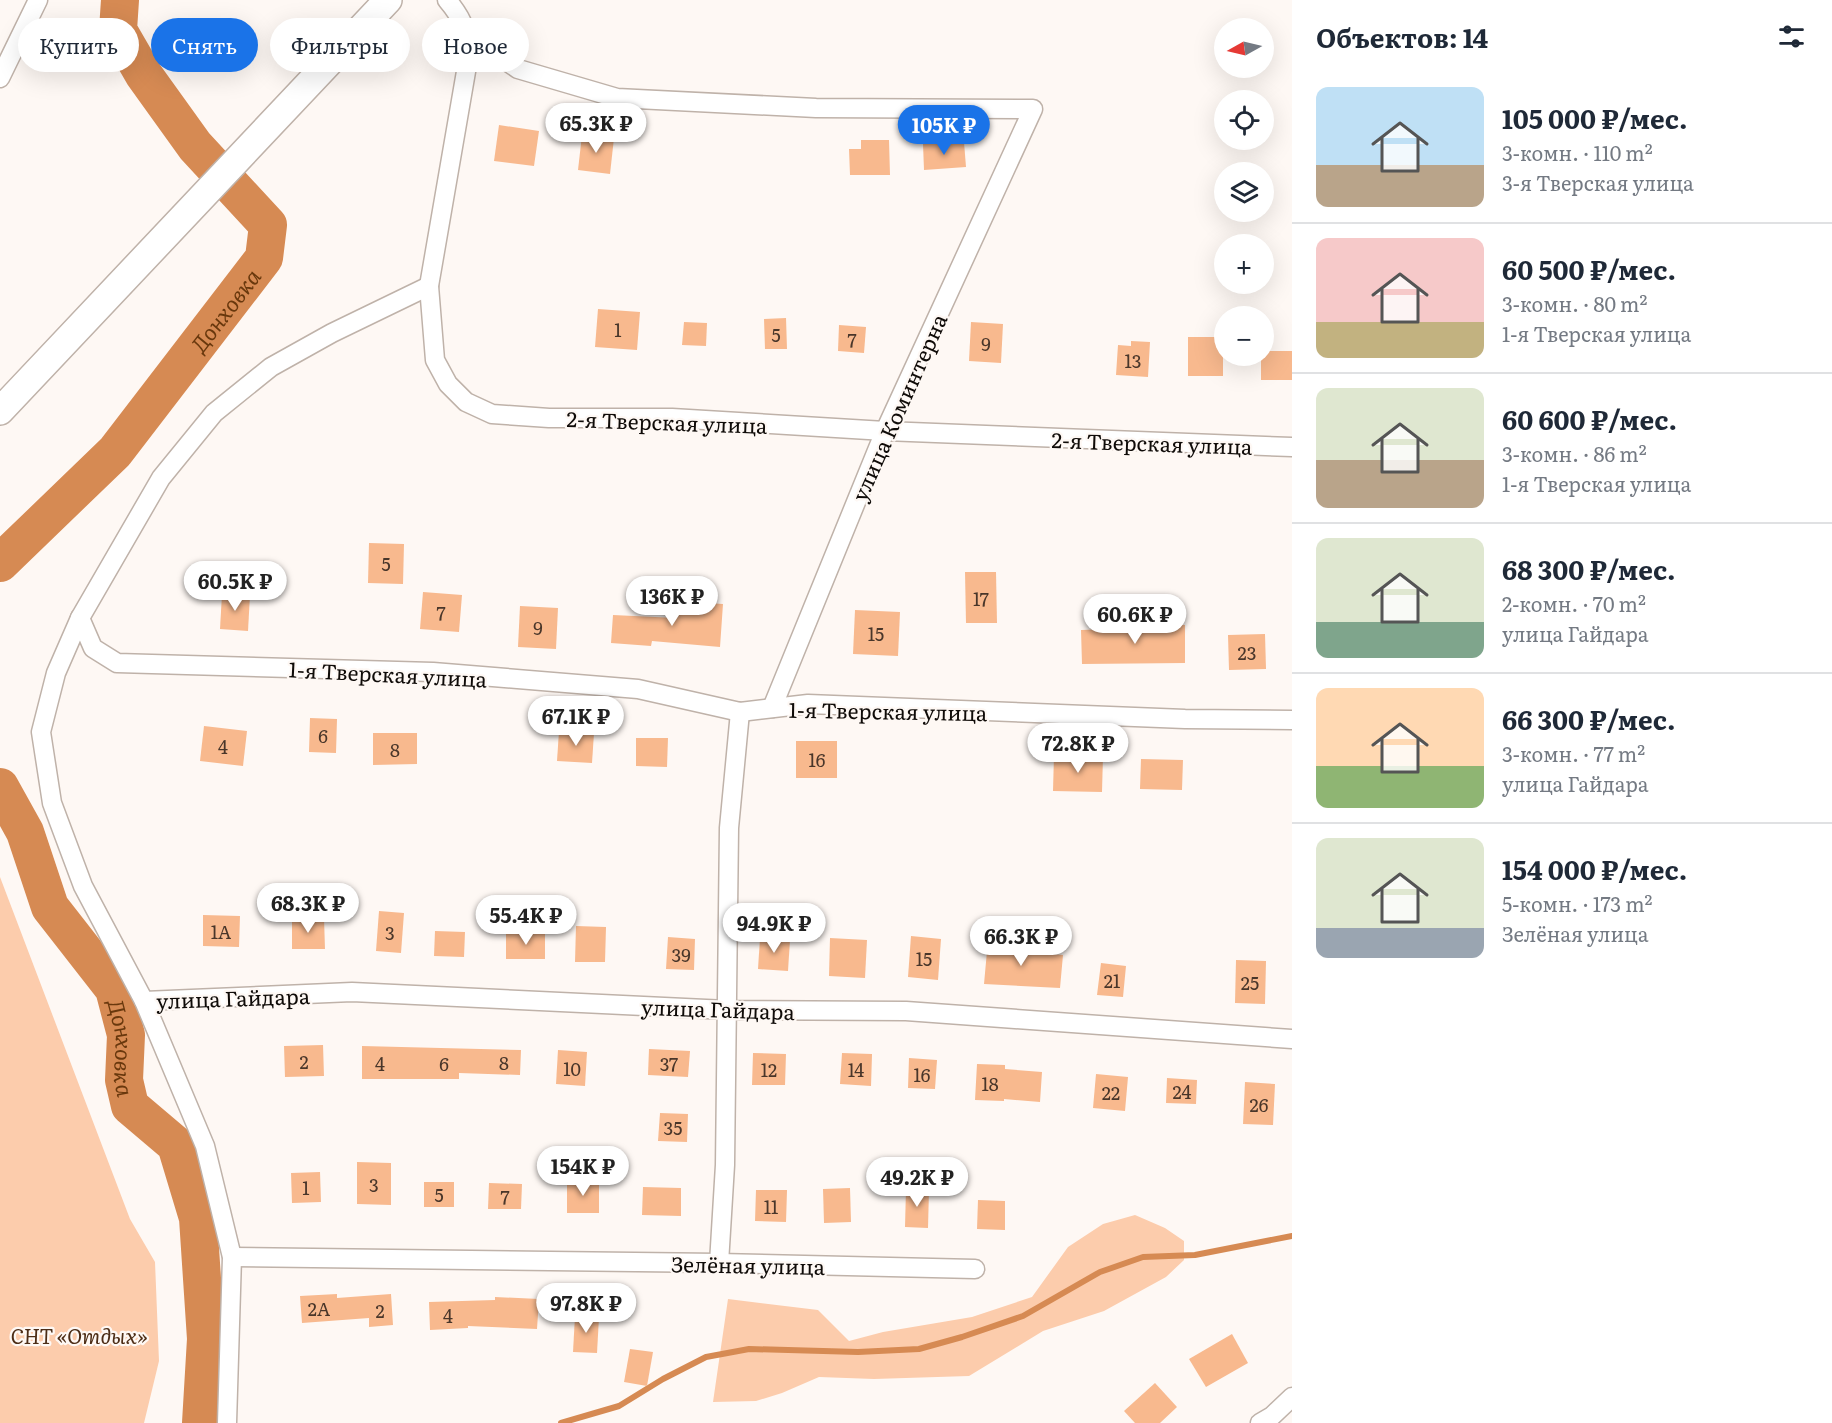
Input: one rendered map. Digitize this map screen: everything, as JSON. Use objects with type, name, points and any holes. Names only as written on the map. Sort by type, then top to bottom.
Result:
[{"type":"street","points":[[0,78],[38,0]]},
{"type":"street","points":[[0,411],[388,0]]},
{"type":"street","name":"2-я Тверская улица","points":[[447,0],[461,18]]},
{"type":"street","name":"2-я Тверская улица","points":[[466,72],[429,286],[435,360],[448,384],[466,402],[492,414],[549,418],[672,418],[885,431],[1292,447]]},
{"type":"street","name":"улица Коминтерна","points":[[528,72],[617,98],[816,108],[1033,110],[885,431],[772,708]]},
{"type":"street","points":[[227,1423],[232,1257],[205,1146],[144,1001],[83,886],[52,803],[41,732],[56,674],[80,618],[161,478],[214,413],[272,367],[332,333],[429,286]]},
{"type":"street","name":"1-я Тверская улица","points":[[80,618],[93,648],[117,663],[433,672],[638,689],[740,712],[808,704],[1185,719],[1292,720]]},
{"type":"street","points":[[718,1263],[725,1165],[729,828],[740,712]]},
{"type":"street","name":"улица Гайдара","points":[[144,1001],[352,992],[727,1010],[906,1011],[1292,1039]]},
{"type":"street","name":"Зелёная улица","points":[[232,1257],[718,1263],[975,1269]]},
{"type":"street","points":[[1260,1423],[1272,1416],[1292,1397]]},
{"type":"green space","name":"СНТ «Отдых»","points":[[0,877],[130,1219],[155,1262],[159,1361],[144,1423],[0,1423]]},
{"type":"green space","points":[[1135,1215],[1165,1228],[1184,1241],[1184,1260],[1166,1277],[1104,1311],[1043,1331],[969,1376],[874,1379],[819,1377],[756,1401],[713,1402],[728,1299],[818,1310],[849,1341],[883,1332],[972,1317],[1032,1297],[1068,1247],[1103,1224]]},
{"type":"building","points":[[499,125],[539,131],[534,166],[494,161]]},
{"type":"building","points":[[582,135],[614,138],[610,174],[578,170]]},
{"type":"building","points":[[861,140],[889,140],[890,175],[850,175],[849,149],[861,149]]},
{"type":"building","points":[[964,142],[966,167],[924,170],[923,144]]},
{"type":"building","points":[[598,309],[640,312],[637,350],[595,347]]},
{"type":"building","points":[[786,318],[787,349],[765,349],[764,319]]},
{"type":"building","points":[[684,322],[707,323],[706,346],[682,345]]},
{"type":"building","points":[[971,322],[1003,324],[1001,363],[969,361]]},
{"type":"building","points":[[839,325],[866,327],[864,353],[838,351]]},
{"type":"building","points":[[1188,337],[1214,337],[1214,366],[1223,366],[1223,376],[1188,376]]},
{"type":"building","points":[[1131,341],[1150,342],[1148,377],[1116,375],[1118,345],[1131,346]]},
{"type":"building","points":[[1274,351],[1292,351],[1292,380],[1261,380],[1261,366],[1274,366]]},
{"type":"building","points":[[369,543],[404,544],[403,584],[368,583]]},
{"type":"building","points":[[965,572],[996,572],[997,623],[966,623]]},
{"type":"building","points":[[423,592],[462,595],[459,632],[420,629]]},
{"type":"building","points":[[222,594],[250,595],[248,631],[220,629]]},
{"type":"building","points":[[677,601],[723,604],[720,647],[652,641],[651,646],[611,643],[613,615],[676,618]]},
{"type":"building","points":[[520,606],[558,608],[556,649],[518,647]]},
{"type":"building","points":[[855,610],[900,612],[898,656],[853,654]]},
{"type":"building","points":[[1138,624],[1185,625],[1185,663],[1082,664],[1081,630],[1138,628]]},
{"type":"building","points":[[1265,634],[1266,669],[1229,670],[1228,635]]},
{"type":"building","points":[[310,718],[337,719],[336,753],[309,752]]},
{"type":"building","points":[[204,726],[247,731],[243,766],[200,761]]},
{"type":"building","points":[[559,731],[594,733],[592,763],[557,761]]},
{"type":"building","points":[[373,733],[417,733],[417,764],[373,765]]},
{"type":"building","points":[[636,738],[668,738],[667,767],[636,766]]},
{"type":"building","points":[[796,741],[837,741],[837,778],[796,778]]},
{"type":"building","points":[[1054,755],[1103,756],[1102,792],[1053,791]]},
{"type":"building","points":[[1141,759],[1183,760],[1182,790],[1140,789]]},
{"type":"building","points":[[379,911],[404,913],[401,953],[376,951]]},
{"type":"building","points":[[203,915],[240,916],[239,947],[203,946]]},
{"type":"building","points":[[292,918],[324,918],[325,949],[292,949]]},
{"type":"building","points":[[576,926],[606,927],[605,962],[575,962]]},
{"type":"building","points":[[435,931],[465,932],[464,957],[434,956]]},
{"type":"building","points":[[506,933],[545,933],[545,959],[506,959]]},
{"type":"building","points":[[911,936],[941,939],[938,980],[908,977]]},
{"type":"building","points":[[668,937],[695,939],[694,970],[666,969]]},
{"type":"building","points":[[760,938],[790,940],[788,971],[758,969]]},
{"type":"building","points":[[830,938],[867,940],[865,978],[829,976]]},
{"type":"building","points":[[988,940],[1021,943],[1020,952],[1063,955],[1060,988],[984,984]]},
{"type":"building","points":[[1236,960],[1266,961],[1265,1004],[1235,1003]]},
{"type":"building","points":[[1101,963],[1126,966],[1123,997],[1097,995]]},
{"type":"building","points":[[323,1045],[324,1076],[285,1077],[284,1046]]},
{"type":"building","points":[[362,1046],[521,1050],[520,1075],[459,1073],[459,1079],[362,1079]]},
{"type":"building","points":[[649,1049],[690,1051],[688,1077],[648,1075]]},
{"type":"building","points":[[558,1050],[587,1052],[585,1086],[556,1084]]},
{"type":"building","points":[[753,1053],[786,1054],[785,1085],[752,1085]]},
{"type":"building","points":[[842,1053],[872,1054],[871,1086],[840,1084]]},
{"type":"building","points":[[909,1058],[937,1060],[935,1089],[908,1088]]},
{"type":"building","points":[[977,1064],[1005,1065],[1005,1069],[1042,1072],[1040,1102],[1004,1099],[1004,1101],[975,1100]]},
{"type":"building","points":[[1096,1074],[1128,1077],[1125,1111],[1093,1108]]},
{"type":"building","points":[[1167,1078],[1197,1080],[1196,1104],[1166,1103]]},
{"type":"building","points":[[1245,1082],[1275,1084],[1273,1125],[1243,1124]]},
{"type":"building","points":[[660,1113],[688,1114],[687,1142],[658,1141]]},
{"type":"building","points":[[357,1162],[391,1163],[391,1205],[357,1204]]},
{"type":"building","points":[[320,1172],[321,1202],[292,1203],[291,1173]]},
{"type":"building","points":[[567,1181],[599,1181],[599,1213],[567,1213]]},
{"type":"building","points":[[424,1182],[454,1182],[454,1207],[424,1207]]},
{"type":"building","points":[[489,1183],[522,1184],[521,1209],[488,1209]]},
{"type":"building","points":[[643,1187],[681,1188],[681,1216],[642,1215]]},
{"type":"building","points":[[850,1188],[851,1222],[824,1223],[823,1189]]},
{"type":"building","points":[[906,1189],[929,1190],[928,1228],[905,1227]]},
{"type":"building","points":[[756,1190],[787,1190],[786,1222],[755,1221]]},
{"type":"building","points":[[978,1200],[1005,1201],[1005,1230],[977,1229]]},
{"type":"building","points":[[337,1294],[337,1298],[391,1294],[393,1325],[369,1327],[369,1318],[302,1323],[300,1296]]},
{"type":"building","points":[[495,1297],[539,1299],[537,1329],[468,1326],[468,1328],[430,1330],[429,1302],[495,1300]]},
{"type":"building","points":[[575,1316],[599,1317],[597,1353],[573,1352]]},
{"type":"building","points":[[1232,1334],[1248,1363],[1206,1387],[1189,1359]]},
{"type":"building","points":[[630,1349],[653,1352],[647,1386],[624,1382]]},
{"type":"building","points":[[1155,1383],[1177,1407],[1160,1423],[1135,1423],[1124,1411]]},
{"type":"waterway","name":"Донховка","points":[[0,563],[115,452],[264,258],[268,225],[195,146],[144,75],[118,30],[120,0]]},
{"type":"waterway","name":"Донховка","points":[[0,787],[25,832],[50,907],[114,989],[126,1035],[124,1080],[130,1106],[176,1145],[198,1218],[206,1339],[201,1423]]},
{"type":"waterway","points":[[561,1423],[619,1406],[663,1379],[706,1357],[749,1349],[858,1352],[919,1349],[1023,1316],[1100,1272],[1143,1257],[1195,1255],[1292,1236]]}]
